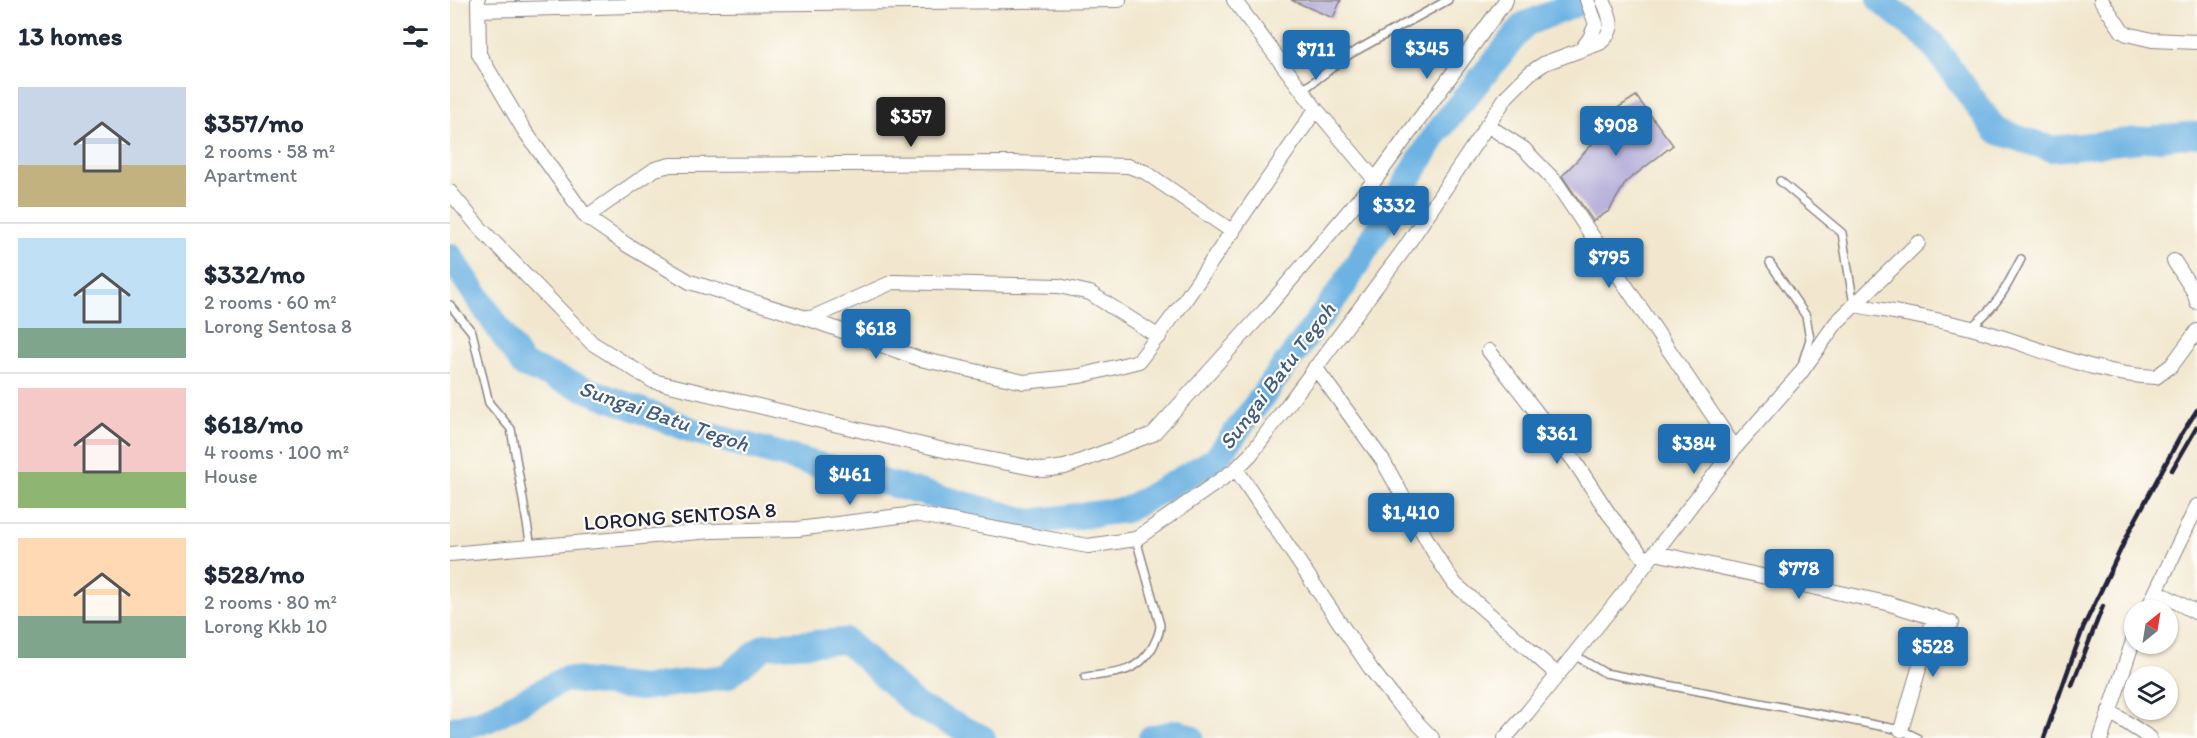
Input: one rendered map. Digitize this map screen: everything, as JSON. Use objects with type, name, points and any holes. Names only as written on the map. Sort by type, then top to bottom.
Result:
[{"type":"street","points":[[1119,0],[478,5],[479,54],[524,130],[586,217],[627,245],[690,282],[809,319],[920,358],[1024,382],[1080,376],[1139,361],[1159,337],[1233,232],[1316,109]]},
{"type":"street","points":[[1234,0],[1316,109],[1375,180]]},
{"type":"street","points":[[450,192],[479,226],[592,344],[653,381],[918,444],[1043,470],[1065,467],[1153,434],[1266,309],[1375,180],[1506,0]]},
{"type":"street","points":[[1582,49],[1596,24],[1587,0]]},
{"type":"street","name":"LORONG SENTOSA 8","points":[[450,554],[711,531],[798,529],[915,514],[1088,546],[1136,539],[1236,469],[1251,454],[1405,248],[1507,96],[1530,73],[1545,63],[1608,38],[1612,22],[1603,0]]},
{"type":"street","points":[[2101,0],[2121,31],[2127,34],[2152,40],[2197,42]]},
{"type":"street","points":[[1487,124],[1524,149],[1555,181],[1735,448]]},
{"type":"street","points":[[586,217],[655,169],[670,165],[1013,163],[1128,166],[1145,172],[1233,232]]},
{"type":"street","points":[[1505,738],[1574,656],[1735,448],[1799,375],[1836,323],[1918,243]]},
{"type":"street","points":[[2174,261],[2194,292],[2197,302]]},
{"type":"street","points":[[809,319],[893,282],[1059,285],[1090,292],[1159,337]]},
{"type":"street","points":[[1854,305],[1970,328],[2094,366],[2136,376],[2156,377],[2172,365],[2197,331]]},
{"type":"street","points":[[1489,351],[1575,462],[1609,514],[1651,558],[1887,603],[1951,623]]},
{"type":"street","points":[[1315,367],[1383,461],[1436,556],[1455,584],[1558,675]]},
{"type":"street","points":[[1236,469],[1371,669],[1396,701],[1432,738]]},
{"type":"street","points":[[2152,600],[2197,506]]},
{"type":"street","points":[[2156,591],[2197,613]]},
{"type":"street","points":[[1901,730],[1934,617]]},
{"type":"street","points":[[2101,738],[2129,654]]},
{"type":"street","points":[[2109,711],[2150,738]]},
{"type":"lane","points":[[1303,90],[1350,54],[1448,0]]},
{"type":"lane","points":[[1780,181],[1842,233],[1854,305]]},
{"type":"lane","points":[[1970,328],[1989,313],[2000,298],[2021,259]]},
{"type":"lane","points":[[1770,263],[1806,316],[1810,339],[1799,375]]},
{"type":"lane","points":[[450,305],[472,332],[489,403],[511,429],[531,548]]},
{"type":"lane","points":[[1085,677],[1134,667],[1146,657],[1158,637],[1160,625],[1136,539]]},
{"type":"lane","points":[[1574,656],[1605,673],[1901,730],[1917,738]]},
{"type":"building","points":[[1291,0],[1341,0],[1333,18]]},
{"type":"building","points":[[1636,96],[1673,145],[1626,182],[1609,211],[1593,221],[1562,176],[1598,138],[1602,118]]},
{"type":"waterway","name":"Sungai Batu Tegoh","points":[[450,256],[523,365],[697,432],[1031,522],[1126,510],[1216,459],[1343,287],[1437,132],[1525,24],[1587,0]]},
{"type":"waterway","name":"Sungai Batu Tegoh","points":[[1880,0],[1931,42],[1996,131],[2052,149],[2197,134]]},
{"type":"waterway","points":[[450,730],[487,720],[565,679],[641,688],[726,677],[765,646],[846,641],[918,707],[983,738]]},
{"type":"waterway","points":[[1151,738],[1178,732],[1191,738]]},
{"type":"railway","points":[[2044,738],[2083,628],[2130,530],[2197,410]]},
{"type":"railway","points":[[2172,470],[2197,427]]},
{"type":"railway","points":[[2072,685],[2103,606]]}]
